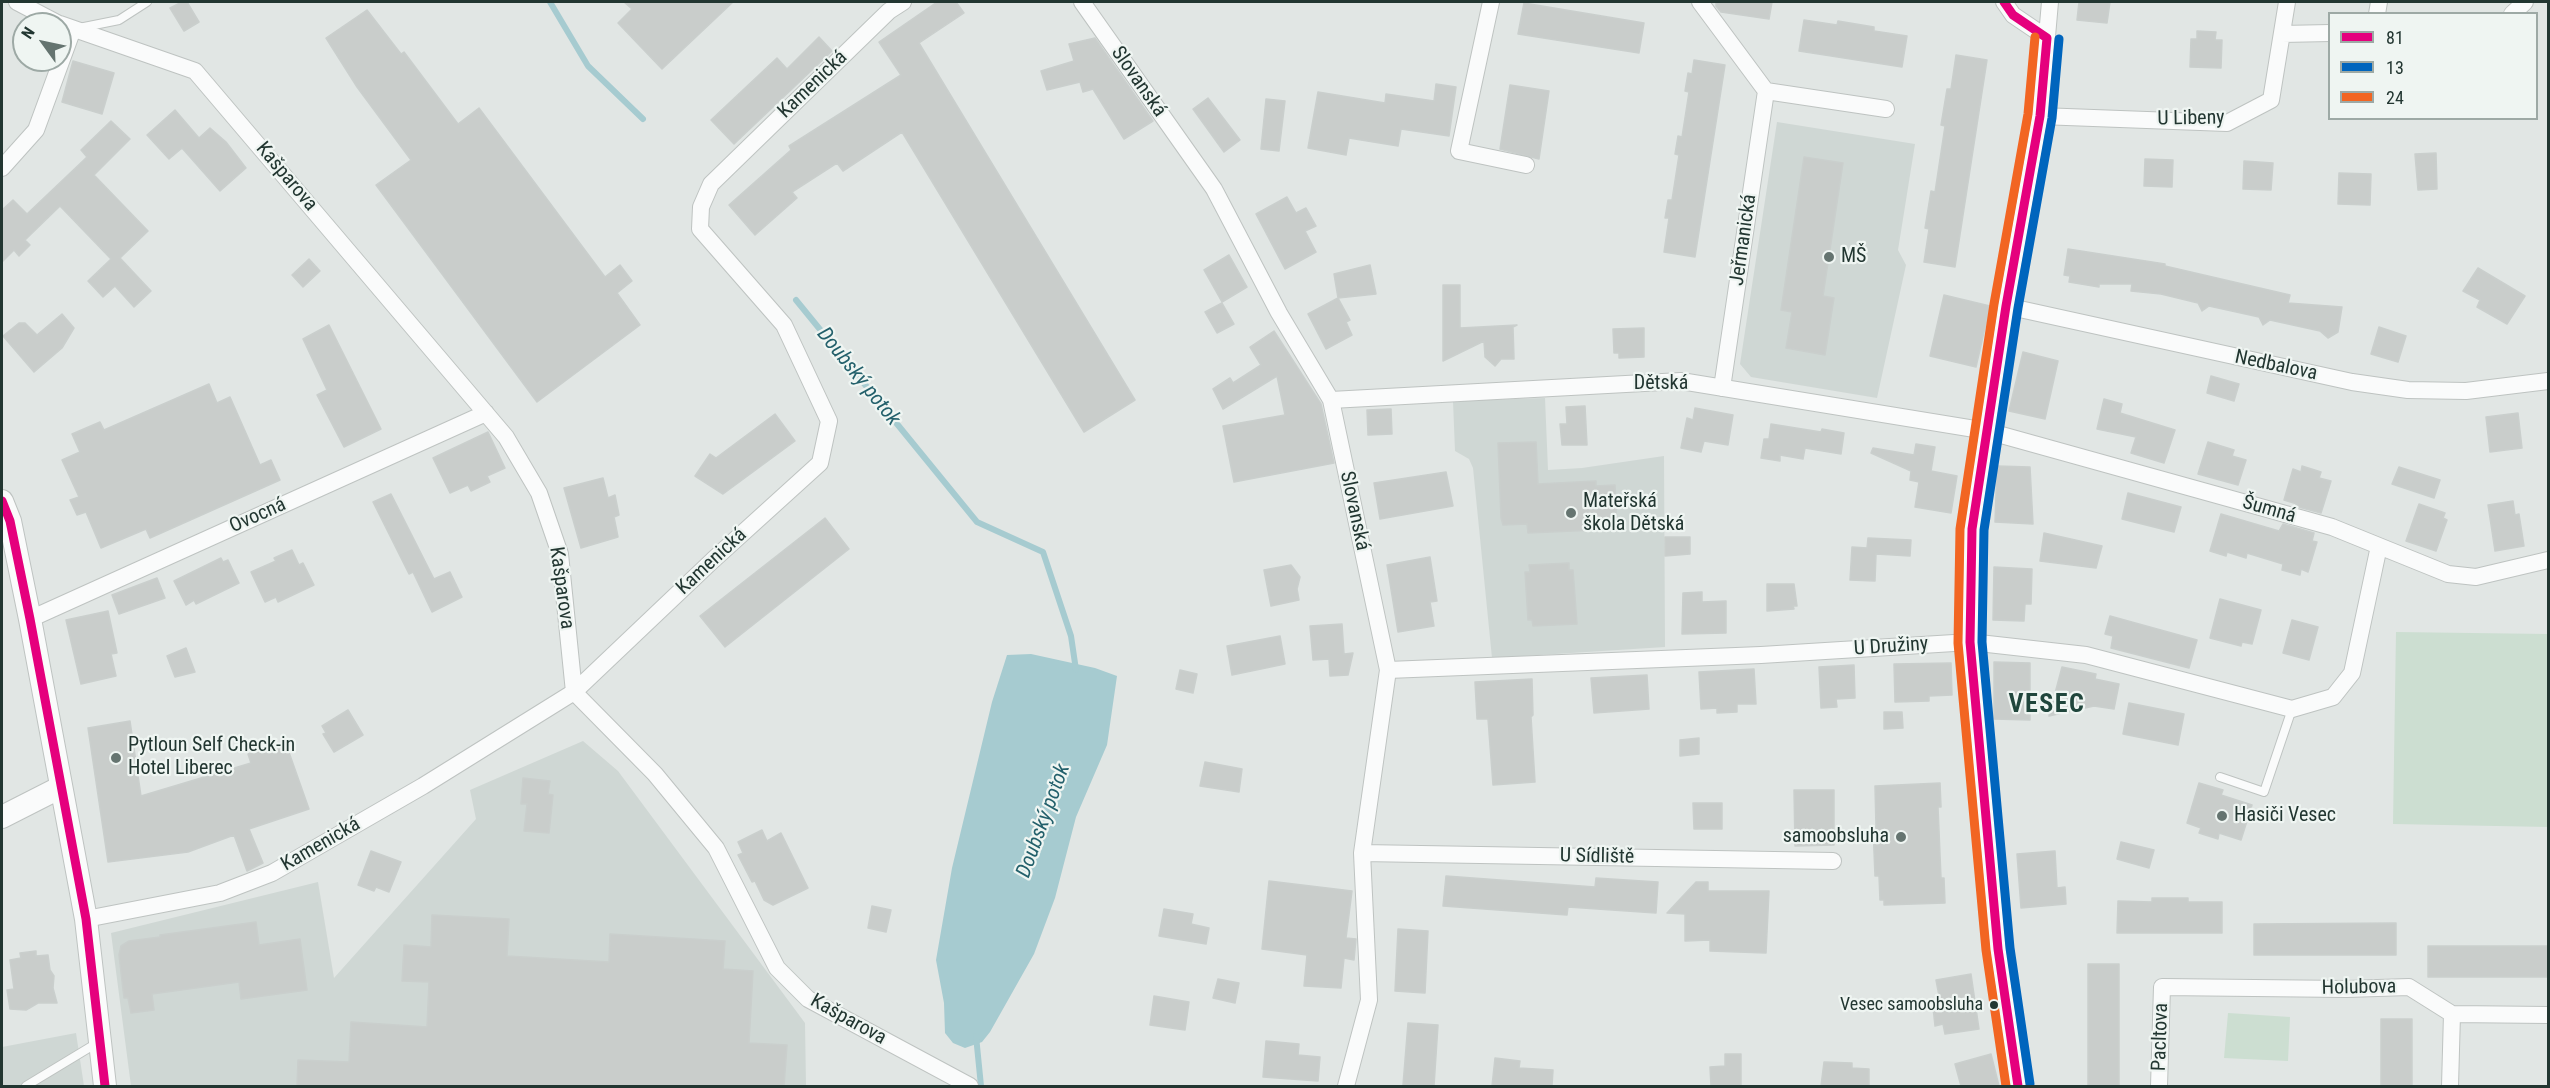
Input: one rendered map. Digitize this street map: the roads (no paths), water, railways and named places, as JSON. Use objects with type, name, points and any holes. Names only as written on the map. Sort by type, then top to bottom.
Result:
[{"type":"street","name":"Kašparova","points":[[17,2],[37,12]]},
{"type":"street","name":"Kamenická","points":[[86,919],[220,893],[272,873],[423,786],[574,692],[713,560],[820,463],[829,421],[784,325],[700,229],[701,207],[711,184],[888,11],[903,2]]},
{"type":"street","name":"Slovanská","points":[[1082,2],[1214,189],[1279,314],[1331,400],[1388,670],[1362,853],[1369,1000],[1346,1086]]},
{"type":"street","points":[[1491,2],[1459,151],[1526,165]]},
{"type":"street","points":[[1700,2],[1766,91],[1886,109]]},
{"type":"street","points":[[2004,2],[2013,15],[2047,38]]},
{"type":"street","points":[[2018,1086],[1997,940],[1970,642],[1972,529],[2006,306],[2040,116],[2050,2]]},
{"type":"street","name":"U Libeny","points":[[2040,116],[2226,123],[2271,100],[2287,2]]},
{"type":"street","name":"Kašparova","points":[[72,29],[195,71],[506,437],[539,493],[560,554],[574,692],[655,774],[716,848],[777,968],[808,999],[969,1086]]},
{"type":"street","points":[[2282,34],[2328,33]]},
{"type":"street","points":[[2,168],[36,130],[52,72]]},
{"type":"street","name":"Jeřmanická","points":[[1722,388],[1766,91]]},
{"type":"street","name":"Nedbalova","points":[[2006,306],[2352,382],[2396,389],[2466,391],[2548,381]]},
{"type":"street","name":"Dětská","points":[[1331,400],[1681,381],[1986,431]]},
{"type":"street","name":"Ovocná","points":[[30,619],[486,413]]},
{"type":"street","name":"Šumná","points":[[1986,431],[2332,528],[2448,574],[2476,577],[2548,560]]},
{"type":"street","points":[[2,501],[10,521],[30,619],[86,919],[105,1086]]},
{"type":"street","points":[[2292,710],[2333,697],[2352,673],[2379,546]]},
{"type":"street","name":"U Družiny","points":[[1388,670],[1761,655],[1970,642],[2086,655],[2292,710]]},
{"type":"street","points":[[2,818],[61,788]]},
{"type":"street","name":"U Sídliště","points":[[1362,853],[1833,861]]},
{"type":"street","name":"Holubova","points":[[2162,987],[2346,989],[2409,987],[2452,1014]]},
{"type":"street","name":"Pacltova","points":[[2159,1086],[2162,987]]},
{"type":"street","points":[[2450,1086],[2452,1014],[2548,1015]]},
{"type":"lane","points":[[72,25],[119,20],[144,2]]},
{"type":"lane","points":[[2220,777],[2264,792],[2292,710]]},
{"type":"lane","points":[[26,1086],[41,1082],[100,1041]]},
{"type":"water","points":[[1031,654],[1095,668],[1117,676],[1107,745],[1076,817],[1055,898],[1034,954],[990,1032],[982,1042],[965,1048],[953,1043],[945,1033],[944,1003],[936,960],[952,868],[992,702],[1007,655]]},
{"type":"waterway","name":"Doubský potok","points":[[550,2],[588,66],[643,119]]},
{"type":"waterway","name":"Doubský potok","points":[[796,300],[977,522],[1043,552],[1071,636],[1076,670]]},
{"type":"waterway","name":"Doubský potok","points":[[976,1036],[981,1086]]},
{"type":"place","name":"MŠ","points":[[1829,257]]},
{"type":"place","name":"Mateřská škola Dětská","points":[[1571,513]]},
{"type":"place","name":"Pytloun Self Check-in Hotel Liberec","points":[[116,758]]},
{"type":"place","name":"Hasiči Vesec","points":[[2222,816]]},
{"type":"place","name":"samoobsluha","points":[[1901,837]]},
{"type":"place","name":"Vesec samoobsluha","points":[[1994,1005]]},
{"type":"district","name":"VESEC","points":[[2047,705]]}]
